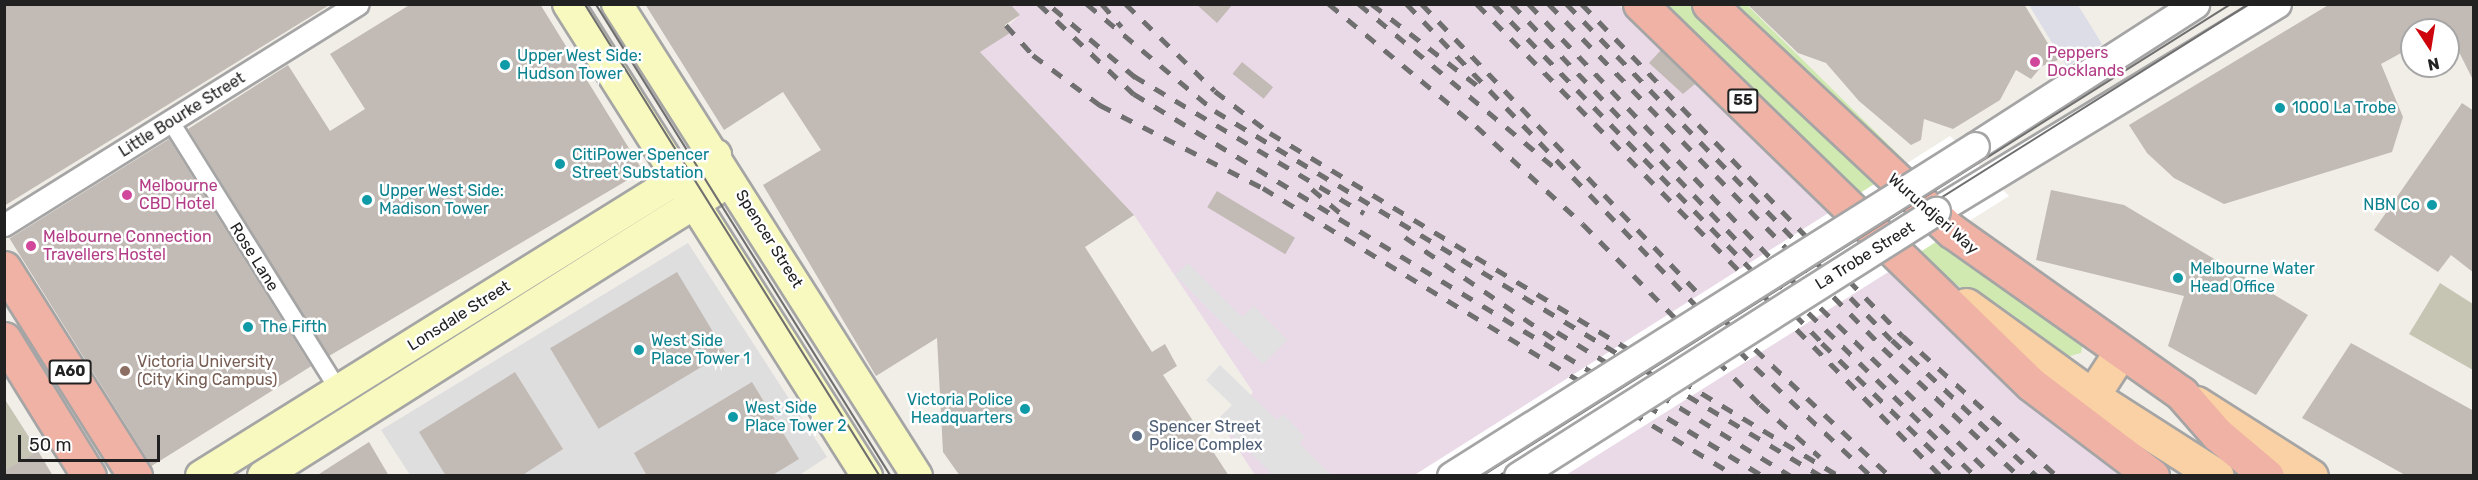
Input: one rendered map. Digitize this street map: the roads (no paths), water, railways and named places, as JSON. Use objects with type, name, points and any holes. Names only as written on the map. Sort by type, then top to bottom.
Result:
[{"type":"highway","name":"55","points":[[1640,4],[1846,198]]},
{"type":"highway","name":"Wurundjeri Way","points":[[1709,4],[1952,231],[2181,393],[2217,434],[2267,476]]},
{"type":"highway","points":[[1846,198],[1872,232],[2031,384],[2152,476]]},
{"type":"highway","name":"A60","points":[[4,268],[135,476]]},
{"type":"highway","name":"A60","points":[[4,339],[90,476]]},
{"type":"main road","points":[[568,4],[697,202],[858,472],[897,443]]},
{"type":"main road","name":"Spencer Street","points":[[617,4],[732,180],[917,476]]},
{"type":"main road","name":"Lonsdale Street","points":[[201,476],[716,155]]},
{"type":"main road","name":"Lonsdale Street","points":[[263,476],[732,180]]},
{"type":"main road","name":"55","points":[[1846,198],[1946,290],[2092,396],[2217,476]]},
{"type":"main road","points":[[577,241],[595,268]]},
{"type":"main road","points":[[411,346],[428,372]]},
{"type":"main road","points":[[2092,396],[2120,352]]},
{"type":"main road","name":"Wurundjeri Way","points":[[2181,393],[2311,476]]},
{"type":"street","name":"Little Bourke Street","points":[[4,225],[358,4]]},
{"type":"street","name":"La Trobe Street","points":[[1451,476],[1975,146],[2195,4]]},
{"type":"street","name":"La Trobe Street","points":[[1518,476],[1999,171],[2277,4]]},
{"type":"street","name":"Rose Lane","points":[[171,122],[339,391]]},
{"type":"tram line","points":[[585,4],[880,476]]},
{"type":"tram line","points":[[596,4],[891,476]]},
{"type":"tram line","points":[[1482,476],[2231,4]]},
{"type":"tram line","points":[[1499,476],[2249,4]]},
{"type":"railway","points":[[1039,4],[1134,94],[1763,476]]},
{"type":"railway","points":[[1087,4],[1215,111],[1821,476]]},
{"type":"railway","points":[[1102,4],[1122,27]]},
{"type":"railway","points":[[1126,4],[1215,91],[1270,133],[1839,476]]},
{"type":"railway","points":[[1329,4],[1476,126],[1583,224],[1760,404],[1820,457]]},
{"type":"railway","points":[[1359,4],[1559,171]]},
{"type":"railway","points":[[1372,4],[1482,89]]},
{"type":"railway","points":[[1407,4],[1755,367],[1871,476]]},
{"type":"railway","points":[[1422,4],[1720,316],[1890,476]]},
{"type":"railway","points":[[1477,4],[1941,476]]},
{"type":"railway","points":[[1494,4],[1822,343],[1959,476]]},
{"type":"railway","points":[[1512,4],[1774,279],[1975,476]]},
{"type":"railway","points":[[1529,4],[1786,274],[1993,476]]},
{"type":"railway","points":[[1549,4],[1883,348],[2019,476]]},
{"type":"railway","points":[[1567,4],[1892,340],[2037,476]]},
{"type":"railway","points":[[1582,4],[1903,336],[2057,476]]},
{"type":"railway","points":[[1053,8],[1140,81]]},
{"type":"railway","points":[[1006,25],[1033,55],[1100,105],[1263,188],[1736,476]]},
{"type":"railway","points":[[1134,76],[1364,213]]},
{"type":"railway","points":[[1312,189],[1344,216]]},
{"type":"railway","points":[[1405,237],[1563,345]]},
{"type":"railway","points":[[1557,332],[1791,476]]},
{"type":"place","name":"Peppers Docklands","points":[[2035,62]]},
{"type":"place","name":"Upper West Side: Hudson Tower","points":[[505,65]]},
{"type":"place","name":"1000 La Trobe","points":[[2280,108]]},
{"type":"place","name":"CitiPower Spencer Street Substation","points":[[560,164]]},
{"type":"place","name":"Melbourne CBD Hotel","points":[[127,195]]},
{"type":"place","name":"Upper West Side: Madison Tower","points":[[367,200]]},
{"type":"place","name":"NBN Co","points":[[2432,205]]},
{"type":"place","name":"Melbourne Connection Travellers Hostel","points":[[31,246]]},
{"type":"place","name":"Melbourne Water Head Office","points":[[2178,278]]},
{"type":"place","name":"The Fifth","points":[[248,327]]},
{"type":"place","name":"West Side Place Tower 1","points":[[639,350]]},
{"type":"place","name":"Victoria University (City King Campus)","points":[[125,371]]},
{"type":"place","name":"Victoria Police Headquarters","points":[[1025,409]]},
{"type":"place","name":"West Side Place Tower 2","points":[[733,417]]},
{"type":"place","name":"Spencer Street Police Complex","points":[[1137,436]]}]
